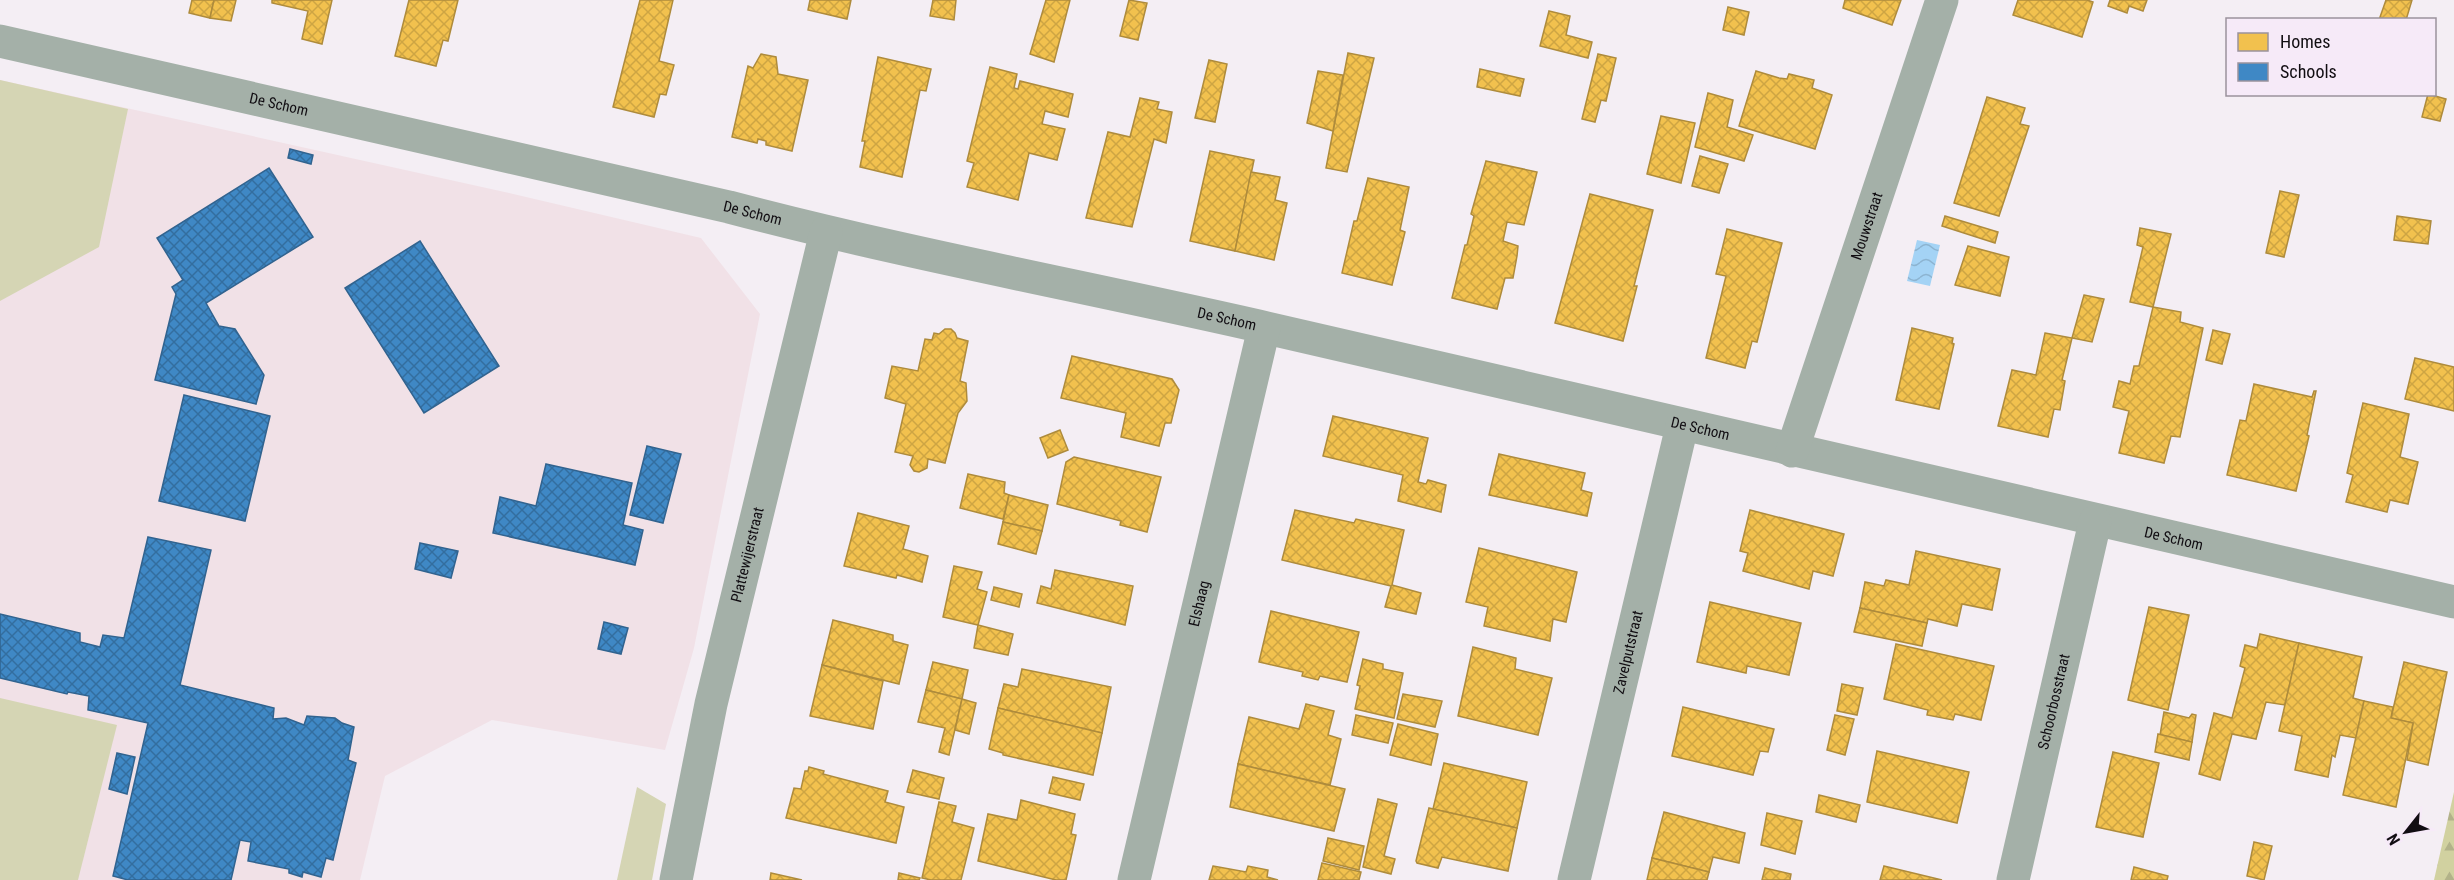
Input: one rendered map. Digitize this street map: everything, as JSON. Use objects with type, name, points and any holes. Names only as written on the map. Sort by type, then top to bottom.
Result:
[{"type":"street","name":"Mouwstraat","points":[[1792,451],[1942,0]]},
{"type":"street","name":"De Schom","points":[[0,41],[729,207],[826,232],[1264,328],[2095,522],[2454,602]]},
{"type":"street","name":"Plattewijerstraat","points":[[676,880],[709,712],[826,232]]},
{"type":"street","name":"Elshaag","points":[[1134,880],[1264,328]]},
{"type":"street","name":"Zavelputstraat","points":[[1574,880],[1682,426]]},
{"type":"street","name":"Schoorbosstraat","points":[[2013,880],[2095,522]]},
{"type":"shaded area","points":[[0,80],[701,238],[760,314],[694,648],[665,750],[492,720],[385,776],[360,880],[0,880]]},
{"type":"green space","points":[[0,80],[128,109],[99,247],[0,301]]},
{"type":"green space","points":[[0,698],[117,725],[78,880],[0,880]]},
{"type":"green space","points":[[637,787],[666,804],[652,880],[617,880]]},
{"type":"green space","points":[[2454,792],[2454,880],[2434,880]]},
{"type":"water","points":[[1917,240],[1940,245],[1930,286],[1907,281]]},
{"type":"building: Homes","points":[[192,0],[214,0],[210,18],[189,13]]},
{"type":"building: Homes","points":[[214,0],[236,0],[231,21],[210,18]]},
{"type":"building: Homes","points":[[272,0],[332,0],[322,44],[302,39],[308,11],[272,3]]},
{"type":"building: Homes","points":[[409,0],[458,0],[448,41],[443,40],[436,66],[395,56]]},
{"type":"building: Homes","points":[[640,0],[673,0],[659,61],[674,65],[666,95],[660,94],[654,117],[613,107]]},
{"type":"building: Homes","points":[[810,0],[851,0],[847,19],[808,10]]},
{"type":"building: Homes","points":[[933,0],[956,0],[954,20],[930,16]]},
{"type":"building: Homes","points":[[1046,0],[1070,0],[1054,62],[1030,54]]},
{"type":"building: Homes","points":[[1129,0],[1147,3],[1138,40],[1120,36]]},
{"type":"building: Homes","points":[[1845,0],[1901,0],[1892,25],[1843,8]]},
{"type":"building: Homes","points":[[2018,0],[2087,0],[2093,2],[2082,37],[2013,15]]},
{"type":"building: Homes","points":[[2110,0],[2147,0],[2143,11],[2129,6],[2127,13],[2108,6]]},
{"type":"building: Homes","points":[[2386,0],[2412,0],[2407,18],[2380,18]]},
{"type":"building: Homes","points":[[1728,7],[1749,12],[1744,35],[1723,30]]},
{"type":"building: Homes","points":[[1549,11],[1570,16],[1566,35],[1592,42],[1588,58],[1540,46]]},
{"type":"building: Homes","points":[[1348,53],[1374,58],[1347,172],[1326,168]]},
{"type":"building: Homes","points":[[761,54],[776,57],[778,74],[808,80],[792,151],[766,145],[766,141],[758,139],[757,143],[732,137],[748,66],[753,68]]},
{"type":"building: Homes","points":[[1598,54],[1616,58],[1606,101],[1601,100],[1595,122],[1582,119]]},
{"type":"building: Homes","points":[[878,57],[931,69],[926,91],[920,90],[902,177],[860,167],[865,141],[862,141]]},
{"type":"building: Homes","points":[[1209,60],[1227,64],[1215,122],[1195,118]]},
{"type":"building: Homes","points":[[990,67],[1017,74],[1014,88],[1018,89],[1020,81],[1073,94],[1068,117],[1045,111],[1042,124],[1065,129],[1057,160],[1029,153],[1018,200],[967,187],[974,163],[967,161]]},
{"type":"building: Homes","points":[[1480,69],[1524,79],[1520,96],[1477,87]]},
{"type":"building: Homes","points":[[1318,71],[1343,75],[1333,131],[1307,123]]},
{"type":"building: Homes","points":[[1756,71],[1779,78],[1787,79],[1789,74],[1814,80],[1812,88],[1832,95],[1815,149],[1739,126]]},
{"type":"building: Homes","points":[[1708,93],[1733,100],[1727,127],[1753,135],[1744,161],[1695,147]]},
{"type":"building: Homes","points":[[2427,96],[2446,99],[2440,121],[2422,117]]},
{"type":"building: Homes","points":[[1987,97],[2025,108],[2020,124],[2029,126],[1999,216],[1954,203]]},
{"type":"building: Homes","points":[[1140,98],[1159,102],[1157,109],[1172,112],[1166,143],[1154,139],[1132,227],[1086,218],[1108,132],[1130,137]]},
{"type":"building: Homes","points":[[1661,116],[1695,123],[1681,183],[1647,174]]},
{"type":"building: Homes","points":[[1210,151],[1254,160],[1235,251],[1190,241]]},
{"type":"building: Homes","points":[[1700,156],[1728,164],[1719,193],[1692,186]]},
{"type":"building: Homes","points":[[1486,161],[1537,172],[1524,225],[1507,222],[1503,241],[1518,246],[1517,256],[1513,278],[1505,278],[1497,309],[1452,298]]},
{"type":"building: Homes","points":[[1251,172],[1280,177],[1275,200],[1287,203],[1274,260],[1235,251]]},
{"type":"building: Homes","points":[[1368,178],[1409,187],[1400,230],[1405,232],[1392,285],[1342,273],[1354,221],[1357,221]]},
{"type":"building: Homes","points":[[2280,191],[2299,195],[2284,257],[2266,253]]},
{"type":"building: Homes","points":[[1590,194],[1653,210],[1623,341],[1555,323]]},
{"type":"building: Homes","points":[[1945,216],[1998,232],[1995,243],[1942,226]]},
{"type":"building: Homes","points":[[2397,216],[2431,221],[2428,244],[2394,240]]},
{"type":"building: Homes","points":[[2140,228],[2171,234],[2153,307],[2130,302],[2143,247],[2137,245]]},
{"type":"building: Homes","points":[[1727,229],[1782,243],[1757,342],[1752,341],[1745,368],[1706,358],[1726,276],[1716,274]]},
{"type":"building: Homes","points":[[1968,246],[2009,257],[2000,296],[1955,285]]},
{"type":"building: Homes","points":[[2084,295],[2104,299],[2092,342],[2072,338]]},
{"type":"building: Homes","points":[[2153,307],[2181,312],[2180,322],[2203,328],[2180,437],[2171,436],[2164,463],[2119,453],[2129,411],[2113,407],[2119,381],[2130,384],[2134,366],[2139,366]]},
{"type":"building: Homes","points":[[1912,328],[1953,338],[1952,343],[1954,344],[1939,409],[1896,400]]},
{"type":"building: Homes","points":[[945,329],[951,329],[957,338],[968,341],[960,381],[966,383],[967,401],[958,413],[945,463],[928,459],[927,468],[919,472],[914,471],[910,465],[913,456],[895,452],[906,404],[885,398],[892,366],[918,371],[925,339],[932,340],[934,333],[939,334]]},
{"type":"building: Homes","points":[[2213,330],[2230,334],[2222,364],[2206,360]]},
{"type":"building: Homes","points":[[2045,333],[2072,338],[2062,380],[2065,381],[2060,410],[2054,409],[2048,437],[1998,426],[2012,370],[2036,375]]},
{"type":"building: Homes","points":[[1072,356],[1172,379],[1179,390],[1171,423],[1165,423],[1159,446],[1121,437],[1126,413],[1061,398]]},
{"type":"building: Homes","points":[[2415,358],[2454,367],[2454,411],[2405,399]]},
{"type":"building: Homes","points":[[2254,384],[2312,397],[2316,391],[2307,435],[2309,436],[2296,491],[2227,475],[2240,420],[2246,421]]},
{"type":"building: Homes","points":[[2363,403],[2409,414],[2400,457],[2418,462],[2408,504],[2390,500],[2387,512],[2346,502],[2353,475],[2347,473]]},
{"type":"building: Homes","points":[[1333,416],[1428,438],[1418,482],[1426,484],[1428,480],[1446,485],[1441,512],[1398,501],[1403,475],[1323,456]]},
{"type":"building: Homes","points":[[1060,430],[1068,450],[1048,458],[1040,438]]},
{"type":"building: Homes","points":[[1499,454],[1585,473],[1581,490],[1592,493],[1587,516],[1489,495]]},
{"type":"building: Homes","points":[[1074,457],[1161,477],[1147,532],[1120,525],[1121,521],[1057,504],[1066,462]]},
{"type":"building: Homes","points":[[968,474],[1005,482],[1004,493],[1009,495],[1003,519],[960,508]]},
{"type":"building: Homes","points":[[1009,495],[1048,505],[1042,531],[1003,522]]},
{"type":"building: Homes","points":[[1295,510],[1354,523],[1356,519],[1404,530],[1392,585],[1421,593],[1416,614],[1385,607],[1391,586],[1282,560]]},
{"type":"building: Homes","points":[[1750,510],[1844,534],[1833,576],[1813,571],[1809,589],[1743,571],[1748,553],[1740,551]]},
{"type":"building: Homes","points":[[858,513],[909,526],[903,549],[928,556],[922,582],[897,575],[896,578],[844,566]]},
{"type":"building: Homes","points":[[1003,522],[1042,531],[1036,554],[998,544]]},
{"type":"building: Homes","points":[[1479,548],[1577,572],[1566,622],[1553,619],[1550,641],[1484,626],[1488,607],[1466,602]]},
{"type":"building: Homes","points":[[1916,551],[2000,569],[1992,610],[1962,604],[1957,626],[1928,619],[1927,623],[1860,608],[1865,582],[1884,586],[1886,580],[1909,585]]},
{"type":"building: Homes","points":[[954,566],[982,572],[977,589],[987,592],[978,625],[943,617]]},
{"type":"building: Homes","points":[[1055,570],[1133,586],[1125,625],[1037,603],[1041,586],[1051,589]]},
{"type":"building: Homes","points":[[994,587],[1022,594],[1019,607],[991,600]]},
{"type":"building: Homes","points":[[1710,602],[1801,623],[1789,675],[1747,666],[1746,673],[1697,662]]},
{"type":"building: Homes","points":[[2149,607],[2189,615],[2168,710],[2128,700]]},
{"type":"building: Homes","points":[[1860,608],[1927,623],[1922,646],[1854,632]]},
{"type":"building: Homes","points":[[1271,611],[1359,632],[1347,682],[1320,676],[1318,680],[1302,676],[1303,672],[1259,662]]},
{"type":"building: Homes","points":[[833,620],[893,635],[893,641],[908,645],[899,684],[822,665]]},
{"type":"building: Homes","points":[[978,625],[1013,634],[1008,655],[974,648]]},
{"type":"building: Homes","points":[[2260,634],[2299,643],[2285,705],[2266,702],[2256,739],[2232,734],[2220,780],[2199,774],[2214,713],[2232,718],[2245,668],[2240,666],[2245,645],[2257,648]]},
{"type":"building: Homes","points":[[2299,643],[2362,657],[2353,698],[2364,701],[2356,738],[2340,735],[2335,757],[2332,755],[2328,777],[2295,770],[2302,736],[2279,731]]},
{"type":"building: Homes","points":[[1896,644],[1994,666],[1981,720],[1955,714],[1953,720],[1927,715],[1928,710],[1884,699]]},
{"type":"building: Homes","points":[[1473,647],[1516,658],[1515,669],[1552,678],[1538,735],[1458,716]]},
{"type":"building: Homes","points":[[1363,659],[1383,664],[1383,669],[1403,673],[1394,718],[1355,709],[1360,686],[1357,685]]},
{"type":"building: Homes","points":[[933,662],[968,670],[962,699],[926,690]]},
{"type":"building: Homes","points":[[2404,662],[2447,672],[2428,765],[2407,760],[2413,723],[2391,718]]},
{"type":"building: Homes","points":[[822,665],[883,681],[873,729],[810,716]]},
{"type":"building: Homes","points":[[1022,669],[1111,687],[1102,733],[998,708],[1004,684],[1018,687]]},
{"type":"building: Homes","points":[[1842,684],[1863,688],[1857,715],[1837,711]]},
{"type":"building: Homes","points":[[926,690],[962,699],[949,755],[939,752],[945,728],[918,722]]},
{"type":"building: Homes","points":[[1403,694],[1442,701],[1435,727],[1397,719]]},
{"type":"building: Homes","points":[[962,699],[976,703],[969,734],[955,730]]},
{"type":"building: Homes","points":[[2364,701],[2393,707],[2391,718],[2413,723],[2396,807],[2343,795]]},
{"type":"building: Homes","points":[[1306,704],[1334,711],[1328,735],[1341,739],[1330,785],[1238,764],[1249,717],[1299,729]]},
{"type":"building: Homes","points":[[1683,707],[1774,729],[1768,752],[1760,751],[1753,775],[1672,756]]},
{"type":"building: Homes","points":[[998,708],[1102,733],[1093,775],[1003,755],[1003,753],[989,749]]},
{"type":"building: Homes","points":[[2164,712],[2189,718],[2192,714],[2196,715],[2192,742],[2160,735]]},
{"type":"building: Homes","points":[[1356,715],[1393,723],[1388,743],[1352,735]]},
{"type":"building: Homes","points":[[1835,715],[1854,719],[1845,755],[1827,750]]},
{"type":"building: Homes","points":[[1398,724],[1438,734],[1431,765],[1390,755]]},
{"type":"building: Homes","points":[[2158,734],[2192,742],[2189,760],[2155,752]]},
{"type":"building: Homes","points":[[1877,751],[1969,772],[1957,823],[1867,802]]},
{"type":"building: Homes","points":[[2113,752],[2159,763],[2143,837],[2096,827]]},
{"type":"building: Homes","points":[[1444,763],[1527,782],[1517,828],[1433,809]]},
{"type":"building: Homes","points":[[1238,764],[1345,789],[1334,831],[1230,807]]},
{"type":"building: Homes","points":[[809,767],[824,771],[823,774],[888,791],[885,802],[904,807],[896,843],[786,818],[794,788],[801,789],[805,771],[808,771]]},
{"type":"building: Homes","points":[[913,770],[944,778],[939,799],[907,792]]},
{"type":"building: Homes","points":[[1053,777],[1084,784],[1080,800],[1049,793]]},
{"type":"building: Homes","points":[[1819,795],[1860,805],[1856,822],[1816,812]]},
{"type":"building: Homes","points":[[1378,799],[1397,804],[1384,856],[1395,859],[1391,874],[1363,867]]},
{"type":"building: Homes","points":[[1021,800],[1075,814],[1071,834],[1076,835],[1066,880],[1056,880],[978,861],[988,814],[1017,820]]},
{"type":"building: Homes","points":[[939,802],[956,806],[952,822],[974,828],[961,880],[922,878]]},
{"type":"building: Homes","points":[[1429,808],[1517,828],[1508,871],[1442,857],[1438,868],[1417,863]]},
{"type":"building: Homes","points":[[1664,812],[1745,833],[1739,863],[1713,857],[1709,872],[1652,858]]},
{"type":"building: Homes","points":[[1767,813],[1802,821],[1795,854],[1761,845]]},
{"type":"building: Homes","points":[[1328,838],[1364,846],[1359,870],[1323,861]]},
{"type":"building: Homes","points":[[2254,842],[2272,846],[2264,880],[2247,876]]},
{"type":"building: Homes","points":[[1652,858],[1709,872],[1707,880],[1647,880]]},
{"type":"building: Homes","points":[[1322,863],[1361,872],[1359,880],[1318,880]]},
{"type":"building: Homes","points":[[1213,866],[1246,872],[1248,866],[1268,870],[1267,877],[1278,880],[1209,880]]},
{"type":"building: Homes","points":[[1884,866],[1942,880],[1880,880]]},
{"type":"building: Homes","points":[[2134,867],[2168,876],[2167,880],[2131,880]]},
{"type":"building: Homes","points":[[1765,868],[1791,874],[1790,880],[1762,880]]},
{"type":"building: Homes","points":[[771,873],[802,880],[770,880]]},
{"type":"building: Homes","points":[[899,873],[920,878],[919,880],[898,880]]},
{"type":"building: Schools","points":[[290,149],[313,155],[311,164],[288,158]]},
{"type":"building: Schools","points":[[269,168],[313,237],[206,303],[219,326],[235,329],[264,375],[256,404],[155,380],[176,294],[172,287],[183,280],[157,238]]},
{"type":"building: Schools","points":[[420,241],[499,366],[424,413],[345,288]]},
{"type":"building: Schools","points":[[184,395],[270,416],[245,521],[159,501]]},
{"type":"building: Schools","points":[[647,446],[681,454],[663,523],[630,515]]},
{"type":"building: Schools","points":[[546,464],[632,483],[623,525],[643,530],[635,565],[493,533],[500,497],[536,506]]},
{"type":"building: Schools","points":[[148,537],[211,550],[180,685],[274,708],[273,719],[286,718],[304,725],[307,716],[335,718],[354,727],[348,760],[356,763],[333,860],[326,858],[321,877],[303,872],[302,877],[289,873],[289,869],[248,861],[251,842],[240,840],[231,880],[128,880],[113,876],[148,723],[88,710],[89,696],[68,692],[67,694],[0,678],[0,614],[80,633],[80,642],[100,647],[103,635],[124,638]]},
{"type":"building: Schools","points":[[420,543],[458,551],[451,578],[415,569]]},
{"type":"building: Schools","points":[[604,622],[628,628],[621,654],[598,649]]},
{"type":"building: Schools","points":[[117,753],[135,757],[127,794],[109,789]]}]
